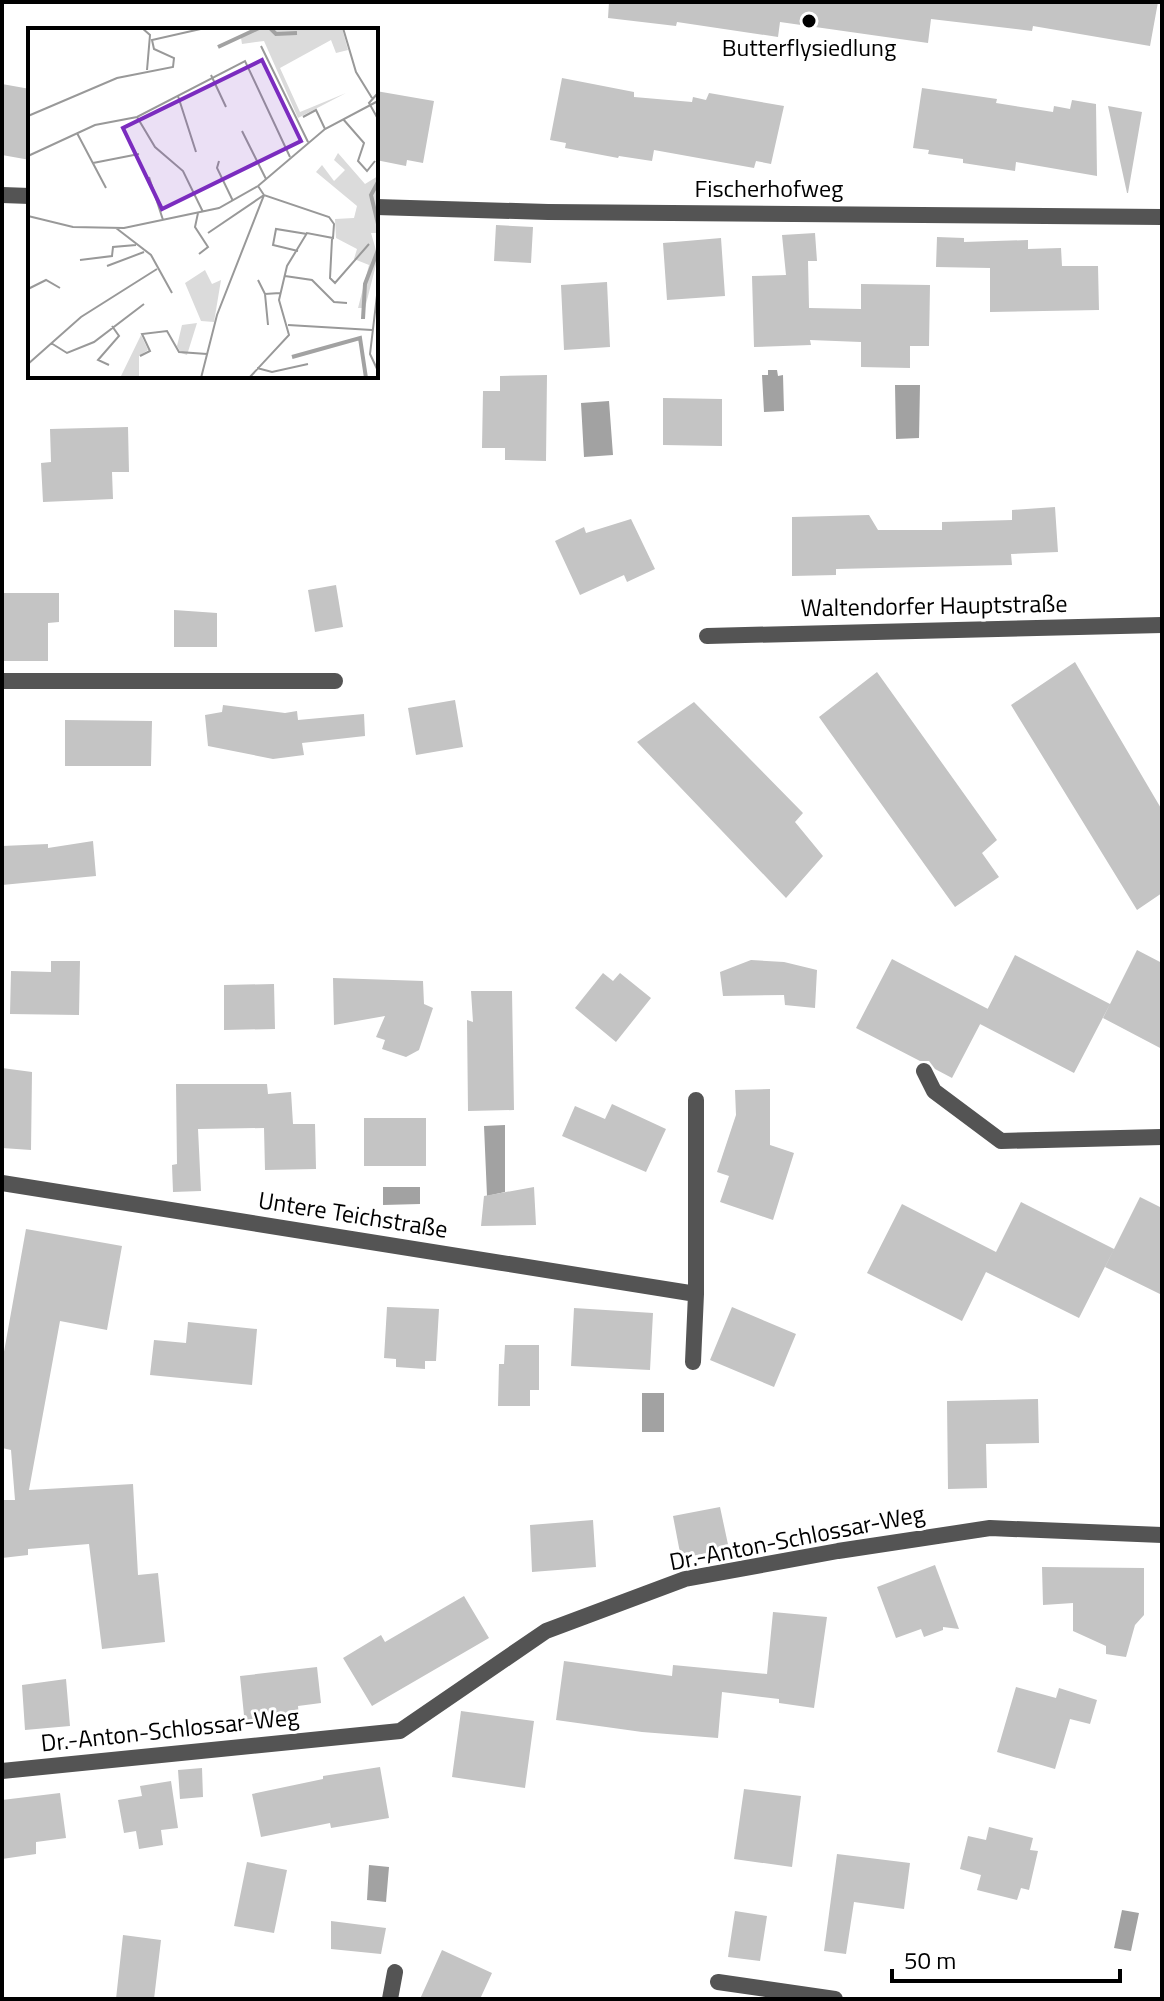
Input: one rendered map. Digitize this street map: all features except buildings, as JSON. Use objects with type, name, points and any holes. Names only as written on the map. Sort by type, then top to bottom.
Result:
[{"type":"street","points":[[2,195],[28,196]]},
{"type":"street","name":"Fischerhofweg","points":[[378,207],[563,212],[1162,217]]},
{"type":"street","name":"Waltendorfer Hauptstraße","points":[[707,636],[1162,625]]},
{"type":"street","points":[[2,681],[335,681]]},
{"type":"street","points":[[924,1071],[934,1091],[1001,1141],[1162,1137]]},
{"type":"street","points":[[693,1362],[696,1100]]},
{"type":"street","name":"Untere Teichstraße","points":[[2,1183],[696,1294]]},
{"type":"street","name":"Dr.-Anton-Schlossar-Weg","points":[[2,1771],[400,1731],[546,1631],[685,1579],[990,1528],[1162,1535]]},
{"type":"street","points":[[390,1999],[395,1972]]},
{"type":"street","points":[[718,1982],[835,1999]]},
{"type":"shaded area","points":[[768,370],[777,370],[778,376],[783,375],[784,411],[764,412],[762,375],[768,375]]},
{"type":"shaded area","points":[[895,385],[920,385],[919,438],[896,439]]},
{"type":"shaded area","points":[[609,401],[613,455],[584,457],[581,403]]},
{"type":"shaded area","points":[[505,1125],[505,1192],[487,1196],[484,1126]]},
{"type":"shaded area","points":[[383,1187],[420,1187],[420,1204],[383,1205]]},
{"type":"shaded area","points":[[642,1393],[664,1393],[664,1432],[642,1432]]},
{"type":"shaded area","points":[[369,1865],[389,1867],[386,1902],[367,1900]]},
{"type":"shaded area","points":[[1122,1910],[1139,1913],[1131,1951],[1114,1948]]},
{"type":"place","name":"Butterflysiedlung","points":[[809,21]]}]
